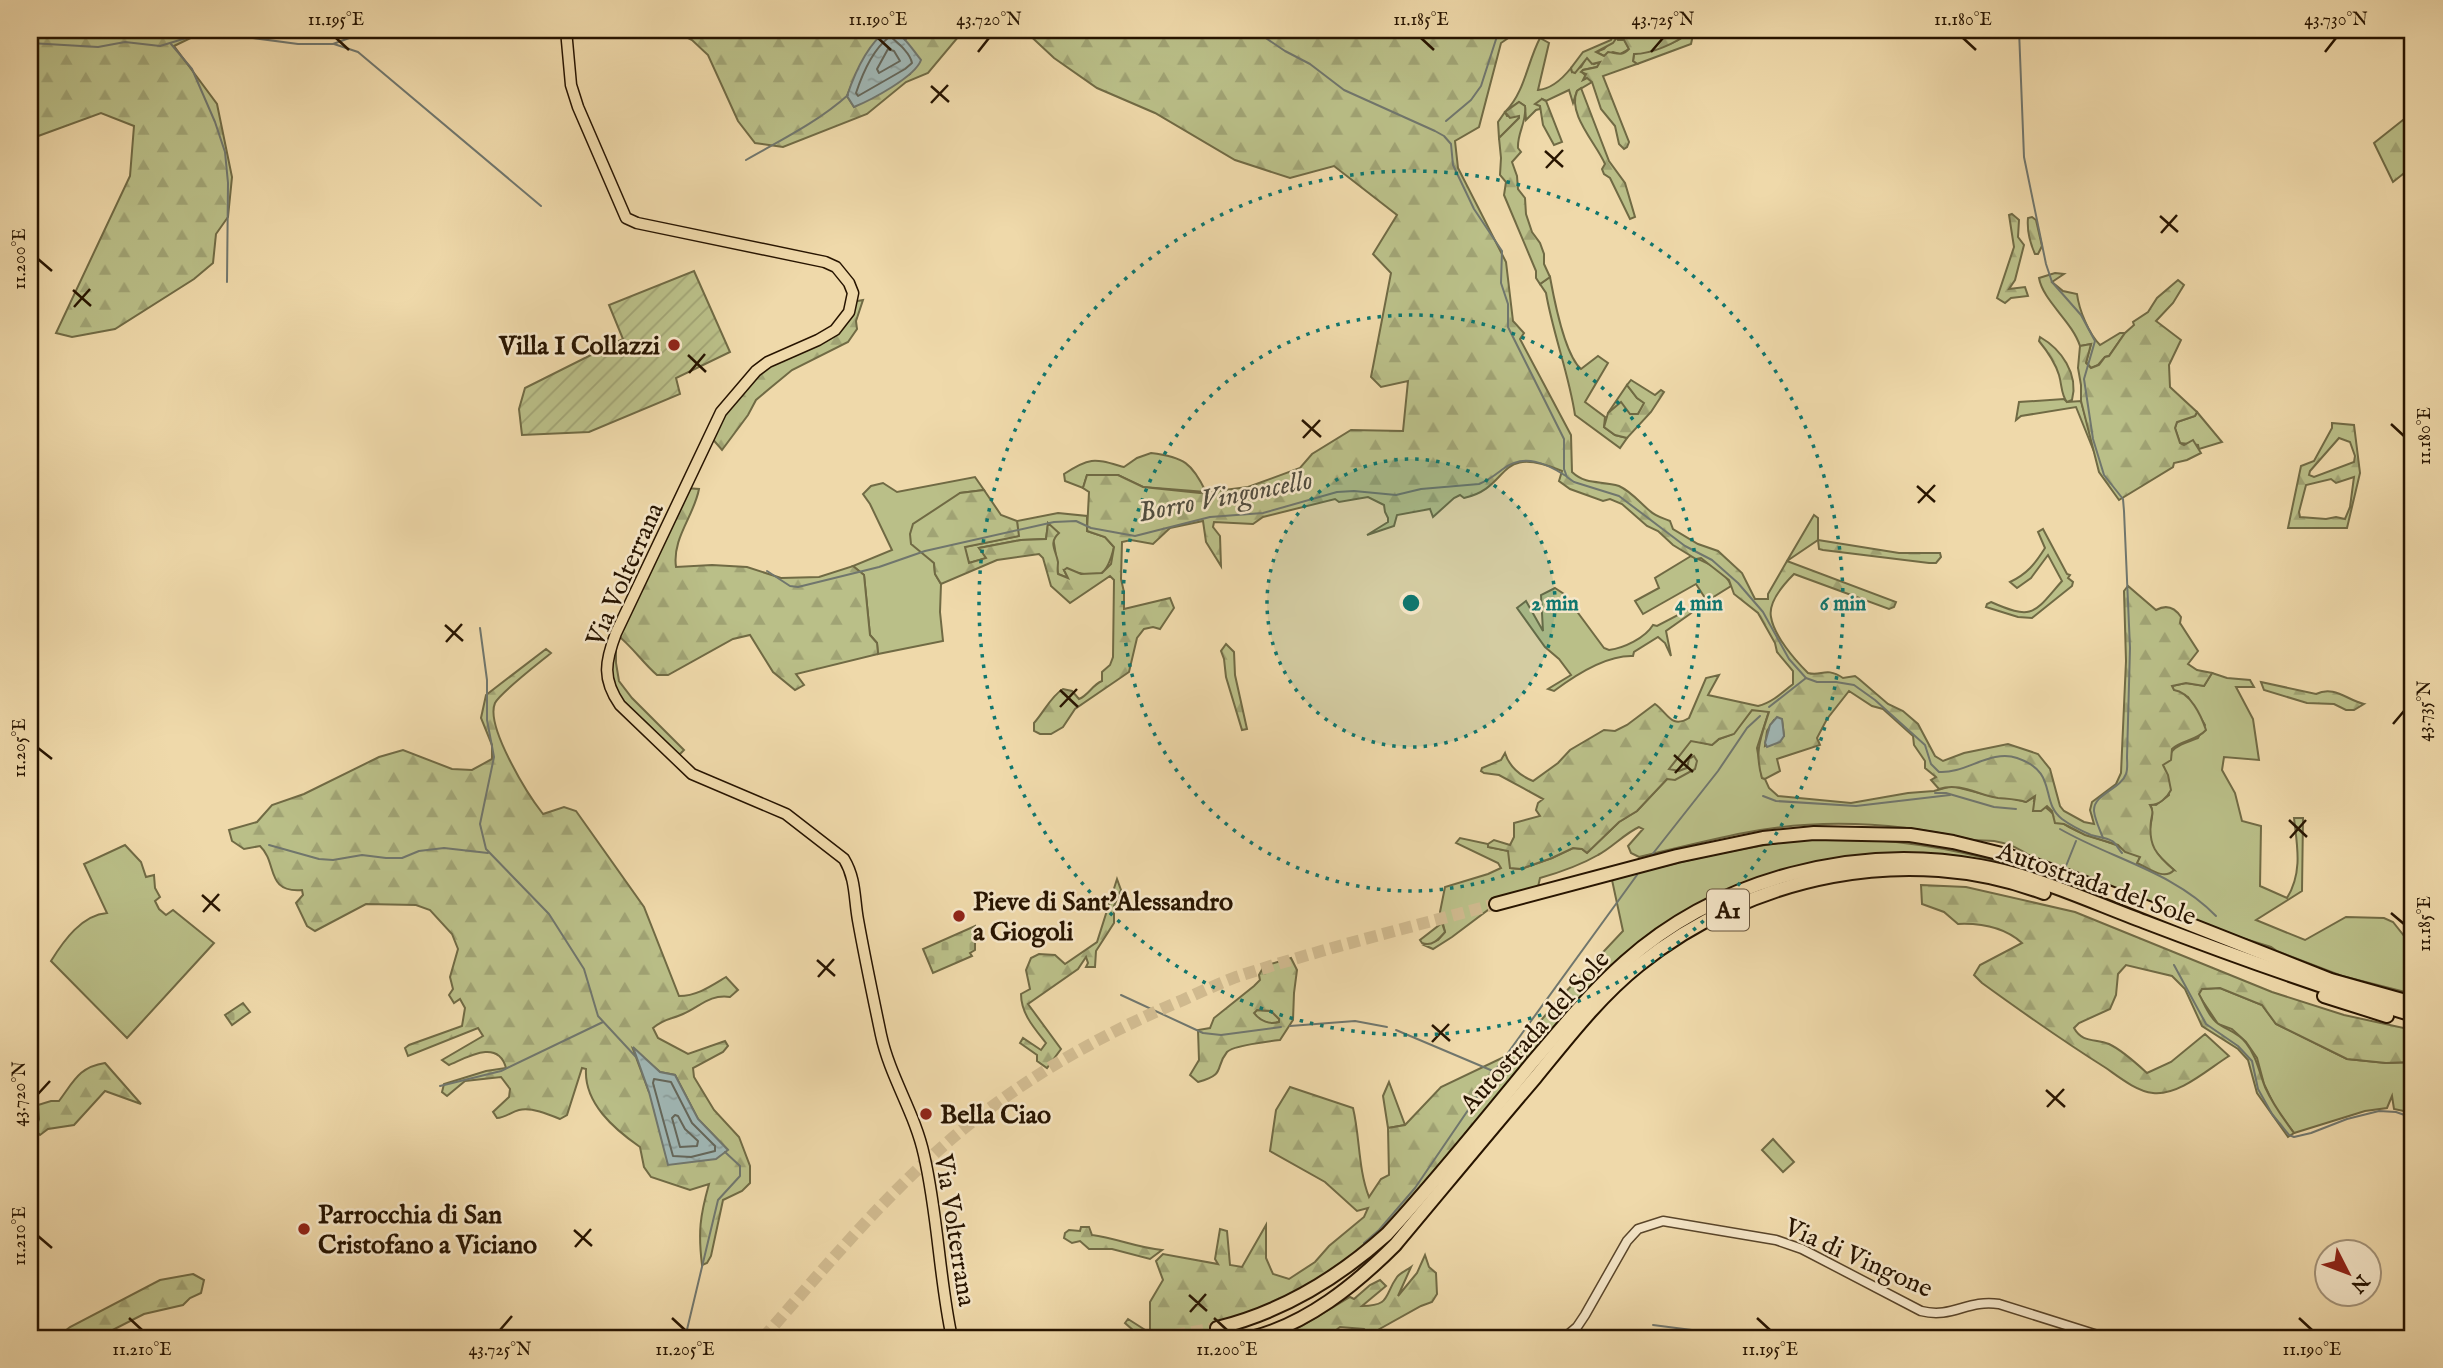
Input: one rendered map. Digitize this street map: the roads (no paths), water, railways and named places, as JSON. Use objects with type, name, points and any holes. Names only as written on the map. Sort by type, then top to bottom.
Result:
[{"type":"highway","name":"Autostrada del Sole","points":[[1496,904],[1677,856],[1763,838],[1814,833],[1910,835],[2010,856],[2134,901],[2331,980],[2413,1003]]},
{"type":"highway","name":"Autostrada del Sole","points":[[1217,1328],[1273,1311],[1302,1297],[1352,1264],[1387,1234],[1579,1008],[1627,960],[1657,937],[1713,904],[1792,873],[1834,864],[1881,859],[1908,858],[1981,866],[2039,882],[2283,974],[2413,1015]]},
{"type":"highway","name":"Autostrada del Sole","points":[[1251,1338],[1300,1319],[1338,1296],[1372,1268],[1395,1245],[1587,1015],[1638,965],[1717,915],[1755,898],[1797,884],[1881,869],[1908,868],[1979,875],[2039,891],[2351,1006],[2413,1021]]},
{"type":"main road","name":"Via Volterrana","points":[[566,30],[571,85],[578,107],[626,218],[637,223],[825,262],[843,274],[853,293],[849,312],[835,330],[768,362],[756,371],[721,412],[616,633],[607,663],[607,679],[620,705],[692,774],[786,814],[844,859],[850,869],[882,1038],[890,1067],[915,1121],[931,1183],[942,1284],[952,1338]]},
{"type":"street","name":"Via di Vingone","points":[[1564,1338],[1577,1327],[1585,1315],[1627,1241],[1638,1229],[1662,1221],[1776,1240],[1802,1249],[1921,1311],[1947,1314],[1985,1302],[2107,1338]]},
{"type":"water","points":[[887,30],[902,37],[921,60],[902,80],[854,107],[847,96],[854,78],[868,51]]},
{"type":"water","points":[[1777,717],[1782,719],[1784,736],[1780,742],[1767,747],[1765,743],[1770,725]]},
{"type":"water","points":[[633,1047],[660,1072],[675,1075],[698,1119],[728,1150],[716,1159],[668,1165],[649,1092]]},
{"type":"waterway","points":[[30,43],[98,47],[125,42],[160,46],[193,36],[203,36],[253,38],[298,44],[333,44],[371,30]]},
{"type":"waterway","points":[[905,40],[914,30]]},
{"type":"waterway","points":[[1254,30],[1310,64],[1344,90],[1435,131],[1451,144],[1453,165],[1474,209],[1502,251],[1501,283],[1508,304],[1508,327],[1564,439],[1564,469],[1567,477],[1574,482],[1619,496],[1685,546],[1712,560],[1738,583],[1763,612],[1789,659],[1806,678],[1817,682],[1854,685],[1925,745],[1931,764],[1939,772],[1949,772],[1998,757],[2017,758],[2039,771],[2051,804],[2062,819],[2091,835],[2112,841],[2122,853]]},
{"type":"waterway","points":[[1446,121],[1471,100],[1481,86],[1499,30]]},
{"type":"waterway","points":[[2019,30],[2024,157],[2046,264],[2052,282],[2081,315],[2095,341],[2084,379],[2093,439],[2104,475],[2123,499],[2130,648],[2127,768],[2119,784],[2102,796],[2095,805],[2095,818],[2103,838]]},
{"type":"waterway","points":[[171,44],[192,69],[225,152],[228,183],[227,282]]},
{"type":"waterway","points":[[334,44],[358,52],[541,206]]},
{"type":"waterway","points":[[746,160],[812,122],[848,95]]},
{"type":"waterway","name":"Borro Vingoncello","points":[[767,571],[790,586],[798,587],[879,567],[925,551],[1054,522],[1076,521],[1091,528],[1135,536],[1210,517],[1263,513],[1337,492],[1396,495],[1421,489],[1479,484],[1511,464],[1519,462],[1543,464],[1566,476]]},
{"type":"waterway","points":[[480,628],[487,680],[487,720],[494,757],[480,824],[486,849],[549,914],[584,969],[598,1016],[636,1057]]},
{"type":"waterway","points":[[1769,707],[1806,678]]},
{"type":"waterway","points":[[1651,856],[1718,771],[1747,728],[1760,716]]},
{"type":"waterway","points":[[1935,793],[1946,793],[1994,807],[2016,809]]},
{"type":"waterway","points":[[1763,796],[1776,801],[1856,806],[1950,795]]},
{"type":"waterway","points":[[2060,829],[2162,877],[2181,888],[2216,916]]},
{"type":"waterway","points":[[2066,866],[2076,841]]},
{"type":"waterway","points":[[269,845],[319,859],[333,860],[362,855],[402,858],[419,851],[444,848],[488,853]]},
{"type":"waterway","points":[[1364,1243],[1379,1230],[1415,1188],[1494,1072],[1637,875]]},
{"type":"waterway","points":[[2174,965],[2206,1024],[2238,1046],[2252,1061],[2258,1089],[2272,1114],[2289,1135],[2294,1137],[2311,1133],[2347,1119],[2379,1111],[2396,1112],[2413,1118]]},
{"type":"waterway","points":[[1121,995],[1203,1033],[1221,1035],[1281,1027]]},
{"type":"waterway","points":[[1290,1026],[1355,1021],[1387,1027]]},
{"type":"waterway","points":[[440,1086],[501,1071],[603,1022]]},
{"type":"waterway","points":[[1396,1030],[1493,1071]]},
{"type":"waterway","points":[[685,1338],[718,1200],[740,1176],[740,1166],[725,1152]]},
{"type":"waterway","points":[[1653,1325],[1754,1338]]},
{"type":"tunnel","points":[[763,1338],[865,1223],[919,1168],[977,1118],[1050,1067],[1128,1025],[1236,977],[1496,904]]},
{"type":"tunnel","points":[[1156,1338],[1217,1328]]},
{"type":"place","name":"Villa I Collazzi","points":[[674,345]]},
{"type":"place","name":"Pieve di Sant'Alessandro a Giogoli","points":[[959,916]]},
{"type":"place","name":"Bella Ciao","points":[[926,1114]]},
{"type":"place","name":"Parrocchia di San Cristofano a Viciano","points":[[304,1229]]}]
